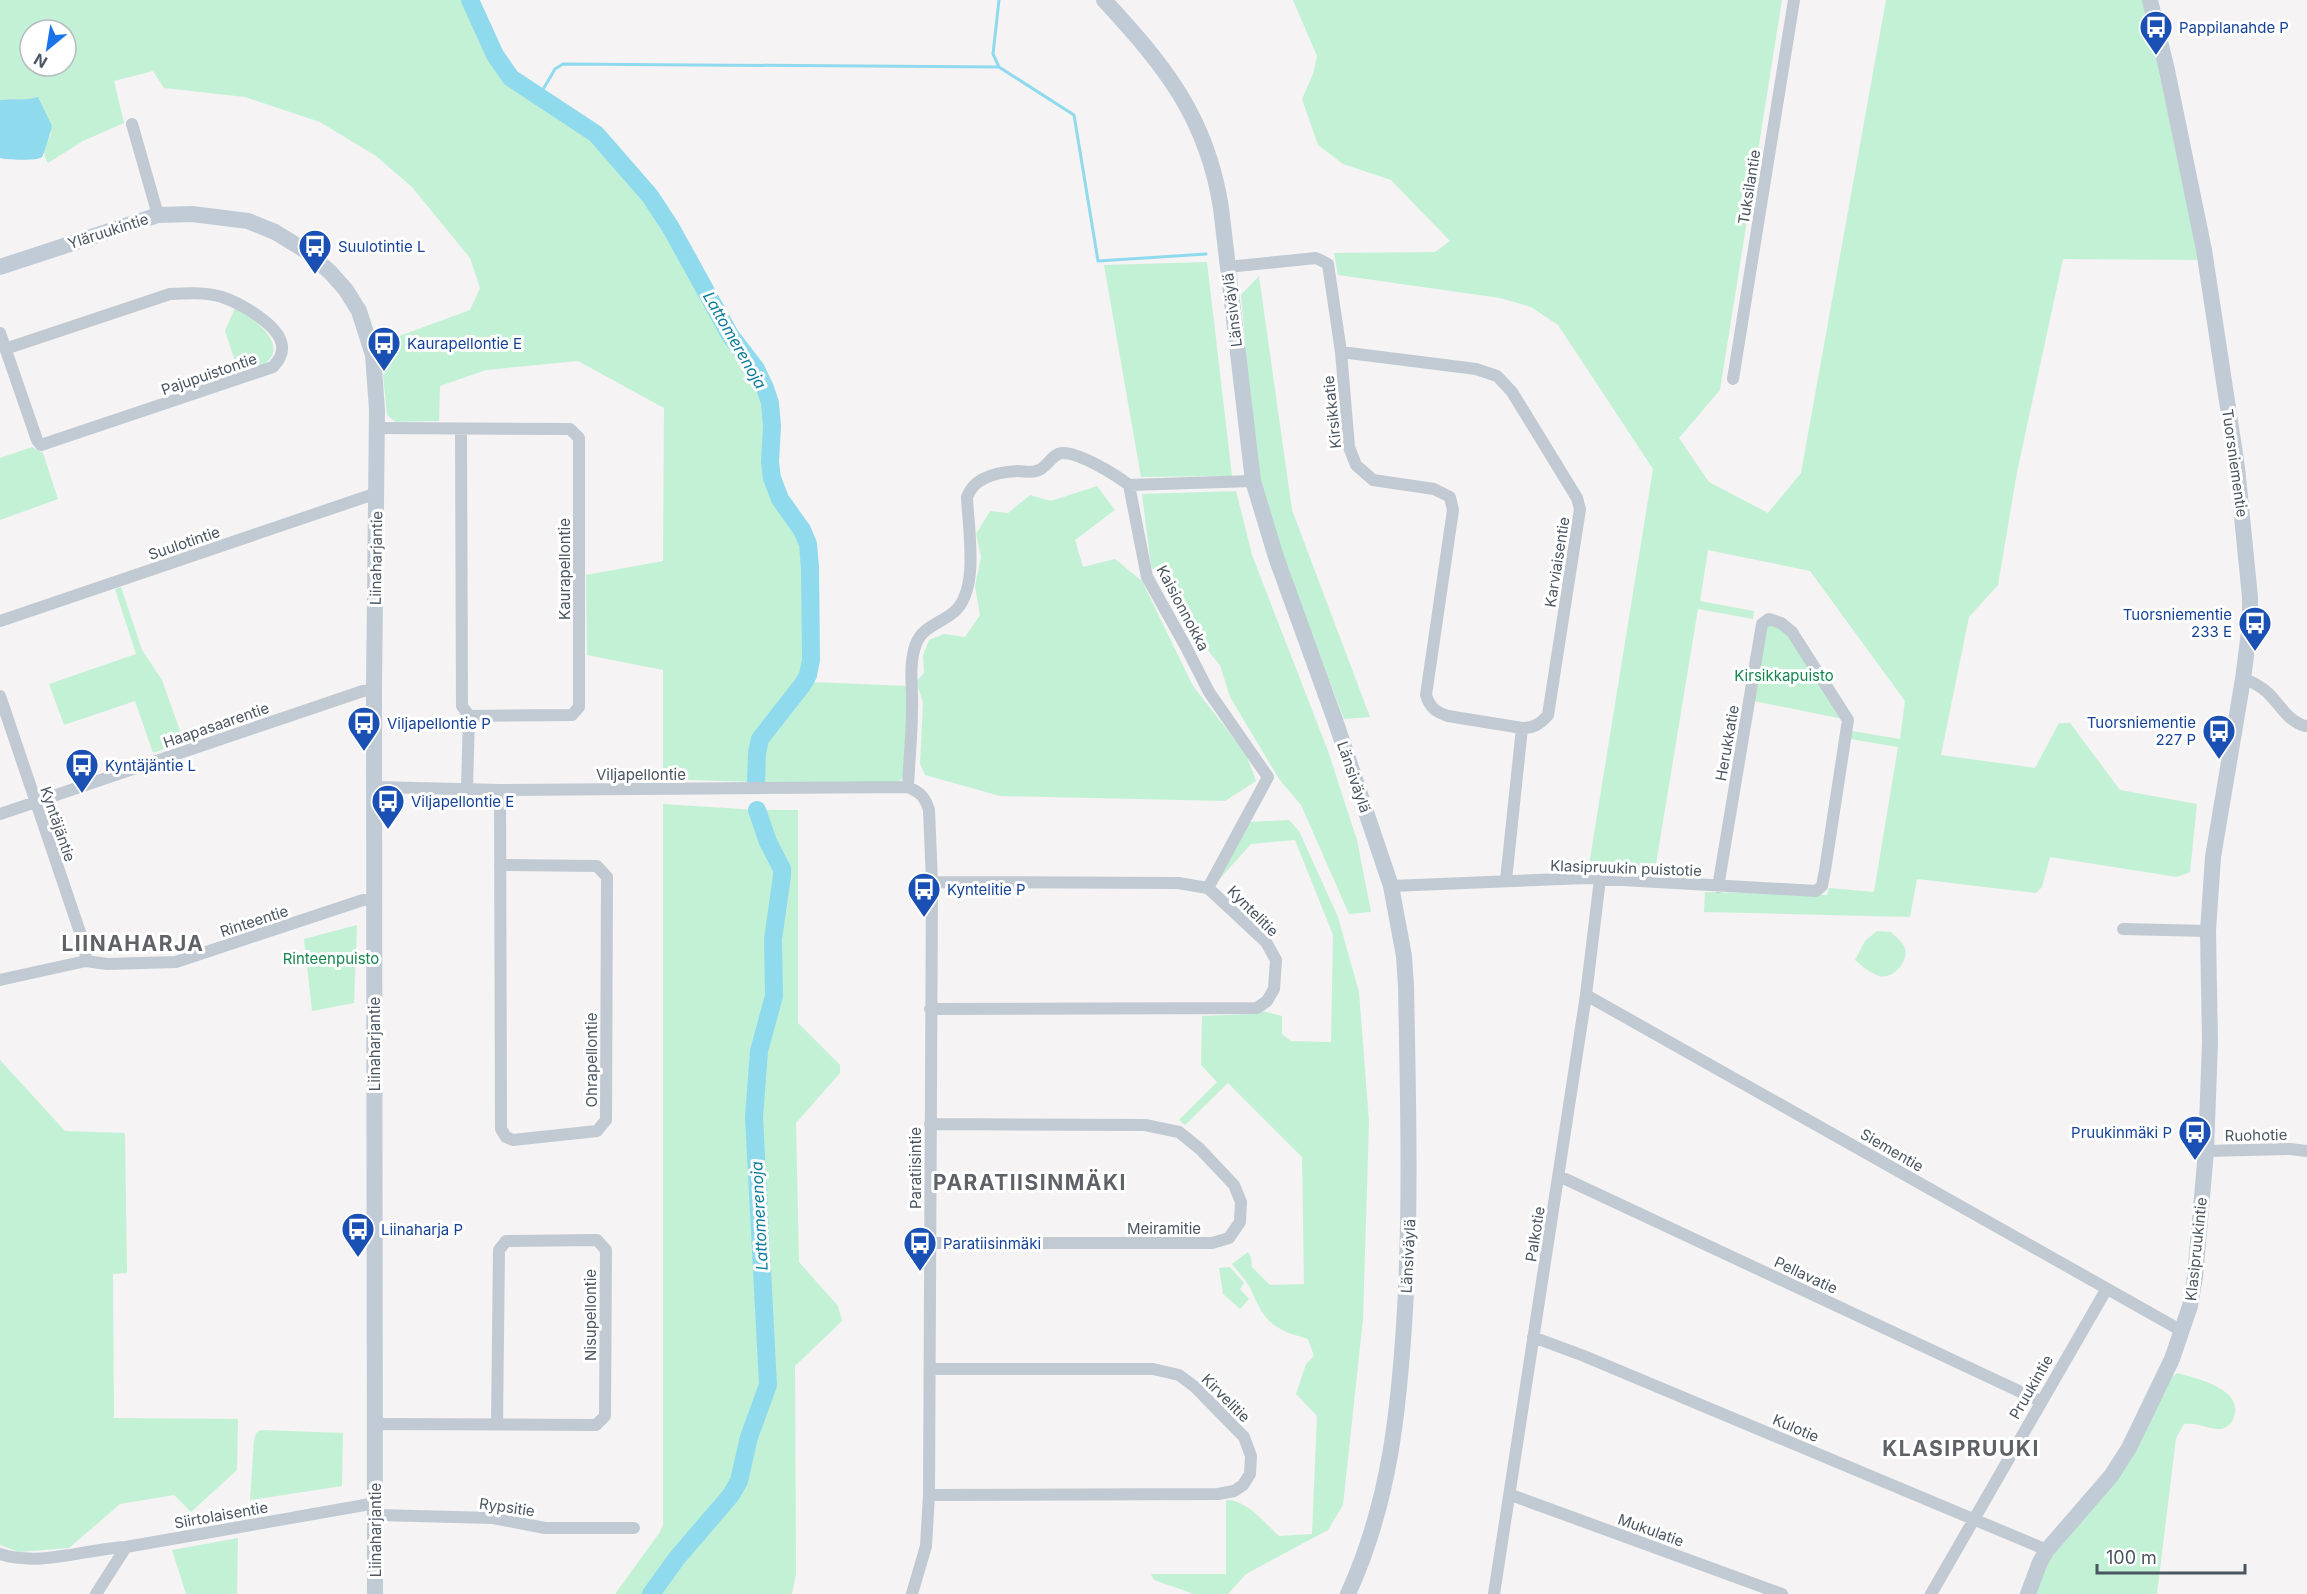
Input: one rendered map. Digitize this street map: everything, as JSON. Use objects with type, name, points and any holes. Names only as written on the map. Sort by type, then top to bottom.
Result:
[{"type":"main road","name":"Länsiväylä","points":[[1104,0],[1148,48],[1171,79],[1192,116],[1214,172],[1221,208],[1253,481],[1276,558],[1335,720],[1391,886],[1404,956],[1410,1203],[1403,1344],[1393,1443],[1382,1499],[1369,1543],[1348,1594]]},
{"type":"main road","name":"Tuorsniementie","points":[[2150,0],[2202,239],[2237,467],[2250,597],[2248,642],[2243,679],[2216,828],[2208,930]]},
{"type":"main road","name":"Yläruukintie","points":[[0,267],[158,215],[192,214],[248,221],[275,232],[306,251],[330,272],[359,311],[376,374],[377,493]]},
{"type":"main road","name":"Liinaharjantie","points":[[375,1594],[374,690],[377,493]]},
{"type":"main road","name":"Klasipruukintie","points":[[2028,1594],[2047,1550],[2111,1476],[2129,1448],[2172,1359],[2190,1306],[2195,1277],[2206,1151],[2210,1043],[2208,930]]},
{"type":"street","name":"Tuksilantie","points":[[1733,379],[1794,0]]},
{"type":"street","points":[[132,124],[158,215]]},
{"type":"street","name":"Kirsikkatie","points":[[1227,267],[1304,258],[1322,259],[1330,268],[1341,352],[1349,447],[1356,465],[1373,480],[1434,489],[1450,497],[1453,510],[1426,695],[1430,706],[1438,713],[1448,716],[1522,728]]},
{"type":"street","name":"Pajupuistontie","points":[[0,333],[5,349],[37,440],[41,445],[273,367],[280,357],[282,345],[273,329],[250,310],[221,297],[188,293],[170,294],[5,349]]},
{"type":"street","name":"Karviaisentie","points":[[1341,352],[1476,369],[1497,376],[1512,392],[1577,498],[1580,509],[1548,715],[1531,728],[1522,728]]},
{"type":"street","name":"Kaurapellontie","points":[[377,428],[570,429],[579,438],[579,707],[572,715],[469,716]]},
{"type":"street","points":[[461,429],[462,706],[469,716],[467,788]]},
{"type":"street","points":[[908,787],[912,708],[911,674],[915,645],[920,636],[929,628],[962,605],[969,583],[967,497],[970,489],[982,479],[1005,473],[1038,471],[1054,456],[1062,453],[1080,458],[1118,476],[1129,485],[1253,481]]},
{"type":"street","name":"Kaisionnokka","points":[[1129,485],[1147,577],[1209,692],[1268,777],[1208,888]]},
{"type":"street","name":"Suulotintie","points":[[0,621],[377,493]]},
{"type":"street","name":"Herukkatie","points":[[1718,887],[1762,624],[1769,618],[1792,632],[1848,720],[1821,886]]},
{"type":"street","points":[[2243,679],[2264,689],[2291,720],[2305,726]]},
{"type":"street","name":"Haapasaarentie","points":[[0,814],[363,691],[374,690]]},
{"type":"street","name":"Kyntäjäntie","points":[[0,696],[85,947],[86,961]]},
{"type":"street","points":[[1506,880],[1522,728]]},
{"type":"street","name":"Viljapellontie","points":[[375,787],[500,790],[908,787]]},
{"type":"street","name":"Paratiisintie","points":[[908,787],[920,792],[929,810],[932,882],[929,1495],[926,1546],[912,1594]]},
{"type":"street","name":"Ohrapellontie","points":[[500,790],[500,865],[501,1129],[506,1137],[513,1140],[597,1131],[606,1120],[607,877],[597,866],[500,865]]},
{"type":"street","name":"Klasipruukin puistotie","points":[[1391,886],[1506,880],[1600,879],[1816,891],[1821,886]]},
{"type":"street","name":"Palkotie","points":[[1494,1594],[1586,995],[1600,879]]},
{"type":"street","name":"Kyntelitie","points":[[930,1009],[1257,1008],[1267,1001],[1274,989],[1276,960],[1266,942],[1208,888],[1178,883],[932,882]]},
{"type":"street","name":"Rinteentie","points":[[0,980],[86,961],[106,964],[176,962],[363,900],[374,900]]},
{"type":"street","points":[[2123,929],[2208,930]]},
{"type":"street","name":"Siementie","points":[[1586,995],[2182,1331]]},
{"type":"street","name":"Meiramitie","points":[[930,1124],[1146,1125],[1179,1132],[1200,1149],[1234,1185],[1241,1202],[1240,1222],[1229,1238],[1212,1243],[930,1244]]},
{"type":"street","name":"Ruohotie","points":[[2206,1151],[2290,1149],[2307,1151]]},
{"type":"street","name":"Pellavatie","points":[[1559,1176],[2040,1401]]},
{"type":"street","name":"Nisupellontie","points":[[374,1424],[596,1425],[605,1416],[606,1250],[597,1240],[506,1241],[499,1250],[497,1424]]},
{"type":"street","name":"Pruukintie","points":[[1931,1594],[2040,1401],[2106,1290]]},
{"type":"street","name":"Kulotie","points":[[1533,1337],[1975,1518],[2047,1550]]},
{"type":"street","name":"Kirvelitie","points":[[929,1495],[1218,1494],[1234,1491],[1243,1485],[1250,1474],[1251,1456],[1244,1437],[1195,1387],[1179,1375],[1153,1369],[931,1369]]},
{"type":"street","name":"Mukulatie","points":[[1511,1495],[1782,1594]]},
{"type":"street","name":"Rypsitie","points":[[376,1509],[493,1518],[545,1528],[634,1528]]},
{"type":"street","name":"Siirtolaisentie","points":[[0,1554],[31,1559],[376,1509]]},
{"type":"street","points":[[96,1594],[126,1547]]},
{"type":"green space","points":[[0,0],[464,0],[491,58],[515,89],[589,135],[635,183],[668,231],[722,331],[755,379],[763,396],[766,415],[766,473],[772,490],[800,537],[803,548],[807,580],[808,634],[803,672],[792,691],[768,718],[757,737],[753,753],[752,782],[663,779],[663,670],[587,655],[586,575],[663,561],[664,408],[578,361],[486,370],[440,386],[439,421],[396,422],[387,415],[380,343],[470,310],[480,288],[470,258],[412,187],[376,156],[320,122],[245,97],[164,88],[153,71],[114,81],[124,123],[83,141],[48,163],[45,152],[51,134],[38,98],[0,100]]},
{"type":"green space","points":[[1293,0],[1782,0],[1720,390],[1679,438],[1709,482],[1768,513],[1801,473],[1886,0],[2144,0],[2176,135],[2198,260],[2063,259],[2017,472],[1998,585],[1969,617],[1941,755],[2035,768],[2059,723],[2070,723],[2120,790],[2197,804],[2190,872],[2177,877],[2050,857],[2042,887],[2036,893],[1917,879],[1910,917],[1704,912],[1705,892],[1827,895],[1829,888],[1874,892],[1898,747],[1850,739],[1852,731],[1900,739],[1905,701],[1810,571],[1708,550],[1700,601],[1754,611],[1753,619],[1698,609],[1654,876],[1595,872],[1589,865],[1653,469],[1558,325],[1531,307],[1500,298],[1338,275],[1334,253],[1435,252],[1450,241],[1391,180],[1343,164],[1318,145],[1302,99],[1313,74],[1317,56]]},
{"type":"green space","points":[[1207,262],[1232,476],[1141,477],[1104,265]]},
{"type":"green space","points":[[1259,276],[1292,510],[1370,717],[1344,719],[1275,536],[1261,488],[1254,449],[1241,295]]},
{"type":"green space","points":[[235,308],[250,317],[265,331],[273,347],[272,355],[266,363],[239,373],[225,331]]},
{"type":"green space","points":[[32,447],[43,453],[58,499],[0,520],[0,458]]},
{"type":"green space","points":[[1097,486],[1115,510],[1075,540],[1083,567],[1115,559],[1142,581],[1193,686],[1246,754],[1256,781],[1225,801],[1000,796],[925,775],[920,764],[923,702],[916,682],[924,673],[923,655],[929,640],[944,634],[965,637],[980,615],[975,586],[981,557],[976,534],[990,511],[1008,513],[1030,495],[1051,501]]},
{"type":"green space","points":[[1236,491],[1252,555],[1328,751],[1357,840],[1371,912],[1349,914],[1301,805],[1279,779],[1230,697],[1220,665],[1184,622],[1151,566],[1142,494]]},
{"type":"green space","points":[[121,587],[142,650],[162,680],[184,742],[153,753],[135,701],[64,725],[49,684],[136,654],[115,589]]},
{"type":"green space","name":"Kirsikkapuisto","points":[[1762,624],[1785,626],[1848,720],[1749,700]]},
{"type":"green space","points":[[813,682],[907,686],[905,775],[898,783],[763,783],[765,740]]},
{"type":"green space","points":[[663,804],[757,810],[798,810],[798,1023],[840,1065],[840,1073],[796,1123],[799,1262],[838,1306],[842,1321],[795,1366],[796,1574],[792,1594],[615,1594],[663,1525]]},
{"type":"green space","points":[[1289,820],[1299,831],[1338,917],[1359,992],[1369,1121],[1363,1319],[1343,1505],[1328,1530],[1246,1574],[1228,1594],[1194,1594],[1154,1580],[1151,1574],[1226,1574],[1226,1500],[1248,1508],[1279,1536],[1312,1534],[1317,1416],[1296,1394],[1306,1364],[1314,1356],[1308,1339],[1272,1324],[1232,1264],[1248,1252],[1252,1267],[1270,1285],[1304,1284],[1302,1157],[1228,1083],[1185,1125],[1179,1120],[1217,1082],[1201,1065],[1202,1016],[1249,1014],[1262,1011],[1282,1016],[1282,1034],[1291,1041],[1331,1042],[1333,935],[1295,840],[1251,844],[1216,883],[1247,822]]},
{"type":"green space","name":"Rinteenpuisto","points":[[357,925],[354,1003],[312,1011],[304,939]]},
{"type":"green space","points":[[1877,931],[1891,932],[1903,944],[1906,951],[1903,963],[1890,975],[1879,976],[1872,973],[1855,960],[1865,941]]},
{"type":"green space","points":[[0,1060],[65,1131],[125,1133],[127,1273],[113,1274],[114,1418],[238,1419],[237,1470],[191,1512],[174,1495],[120,1504],[69,1548],[19,1552],[0,1545]]},
{"type":"green space","points":[[1230,1267],[1244,1283],[1240,1289],[1249,1299],[1240,1309],[1223,1294],[1219,1268]]},
{"type":"green space","points":[[2177,1373],[2216,1386],[2232,1399],[2235,1407],[2233,1419],[2225,1427],[2217,1429],[2184,1424],[2176,1438],[2157,1594],[2035,1594],[2045,1567],[2169,1380]]},
{"type":"green space","points":[[261,1430],[343,1433],[342,1486],[250,1500],[254,1440],[256,1433]]},
{"type":"green space","points":[[238,1538],[237,1594],[186,1594],[172,1550]]},
{"type":"water","points":[[38,97],[52,126],[42,157],[29,160],[0,158],[0,100]]},
{"type":"waterway","name":"Lattomerenoja","points":[[470,0],[495,55],[511,78],[596,134],[650,196],[671,228],[730,335],[756,369],[765,388],[770,403],[772,426],[770,462],[772,478],[780,499],[802,530],[808,544],[811,660],[808,675],[803,684],[760,739],[756,782]]},
{"type":"waterway","points":[[999,0],[993,54],[999,67],[1074,115],[1098,261],[1206,254]]},
{"type":"waterway","points":[[538,98],[555,69],[563,64],[999,67]]},
{"type":"waterway","name":"Lattomerenoja","points":[[651,1594],[677,1558],[731,1495],[739,1481],[749,1437],[768,1385],[754,1117],[759,1051],[774,996],[773,939],[782,869],[768,842],[757,810]]},
{"type":"place","name":"Pappilanahde P","points":[[2156,56]]},
{"type":"place","name":"Suulotintie L","points":[[315,275]]},
{"type":"place","name":"Kaurapellontie E","points":[[384,372]]},
{"type":"place","name":"Tuorsniementie 233 E","points":[[2255,652]]},
{"type":"place","name":"Viljapellontie P","points":[[364,752]]},
{"type":"place","name":"Tuorsniementie 227 P","points":[[2219,760]]},
{"type":"place","name":"Kyntäjäntie L","points":[[82,794]]},
{"type":"place","name":"Viljapellontie E","points":[[388,830]]},
{"type":"place","name":"Kyntelitie P","points":[[924,918]]},
{"type":"place","name":"Pruukinmäki P","points":[[2195,1161]]},
{"type":"place","name":"Liinaharja P","points":[[358,1258]]},
{"type":"place","name":"Paratiisinmäki","points":[[920,1272]]},
{"type":"district","name":"LIINAHARJA","points":[[133,943]]},
{"type":"district","name":"PARATIISINMÄKI","points":[[1030,1182]]},
{"type":"district","name":"KLASIPRUUKI","points":[[1961,1448]]}]
